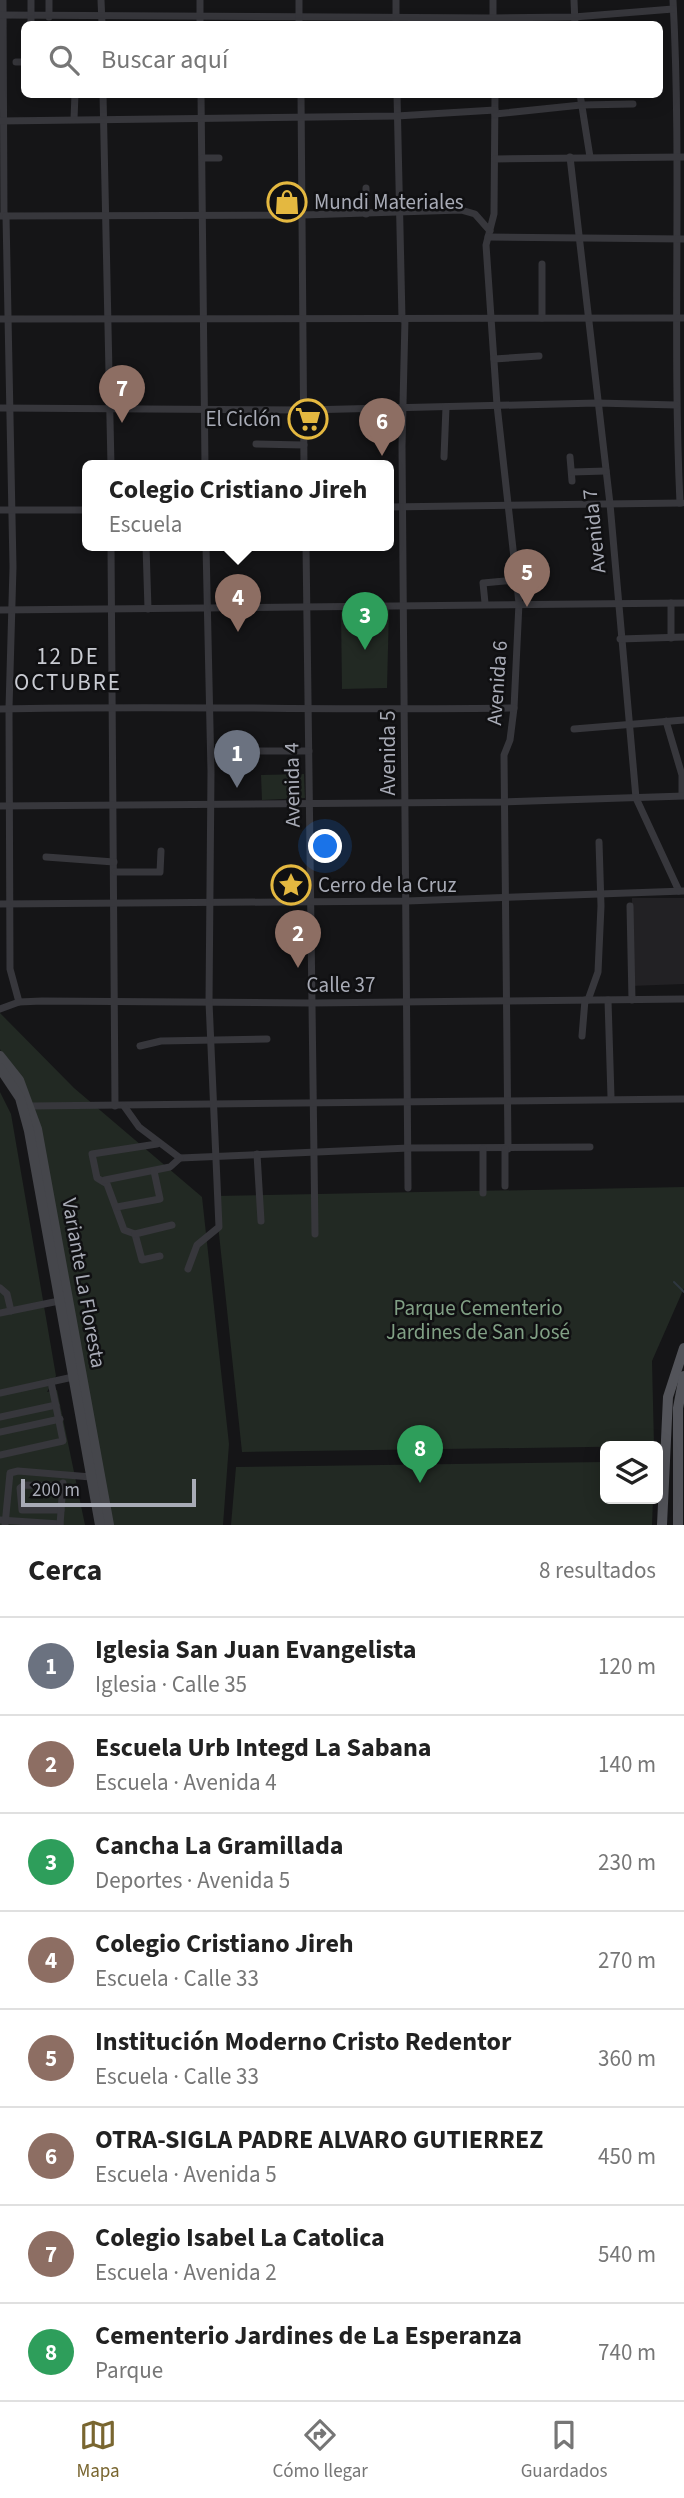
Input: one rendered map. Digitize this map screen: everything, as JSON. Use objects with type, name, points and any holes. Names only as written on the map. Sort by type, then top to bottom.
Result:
[{"type":"main road","name":"Variante La Floresta","points":[[0,1056],[19,1080],[31,1106],[60,1301],[109,1525]]},
{"type":"main road","name":"Variante La Floresta","points":[[0,1068],[20,1098],[33,1130],[100,1525]]},
{"type":"main road","points":[[662,1525],[668,1397],[684,1348]]},
{"type":"main road","points":[[678,1525],[678,1408],[684,1376]]},
{"type":"street","points":[[3,0],[1,121],[4,319],[13,510],[9,708],[10,969],[19,1002]]},
{"type":"street","points":[[31,0],[31,20]]},
{"type":"street","points":[[49,0],[53,19]]},
{"type":"street","points":[[101,0],[102,20]]},
{"type":"street","points":[[200,0],[200,20]]},
{"type":"street","points":[[298,20],[299,0]]},
{"type":"street","points":[[396,0],[396,20]]},
{"type":"street","points":[[493,0],[493,21]]},
{"type":"street","points":[[574,0],[575,21]]},
{"type":"street","points":[[1,15],[31,20],[575,21],[673,4],[680,48],[681,318],[676,405],[680,423],[682,503],[394,507]]},
{"type":"street","points":[[74,120],[75,98]]},
{"type":"street","points":[[103,98],[111,460]]},
{"type":"street","points":[[201,98],[205,460]]},
{"type":"street","points":[[300,98],[304,460]]},
{"type":"street","name":"Avenida 5","points":[[397,98],[403,319],[408,1188]]},
{"type":"street","name":"Avenida 6","points":[[495,98],[494,214],[489,234],[491,320],[497,405],[519,603],[514,708],[510,740],[504,755],[508,1100],[505,1186]]},
{"type":"street","points":[[580,98],[590,157]]},
{"type":"street","points":[[1,121],[397,116],[633,104]]},
{"type":"street","name":"Avenida 7","points":[[570,157],[610,504],[636,798],[682,891]]},
{"type":"street","points":[[495,159],[681,157]]},
{"type":"street","points":[[203,158],[219,158]]},
{"type":"street","points":[[366,188],[366,214]]},
{"type":"street","points":[[3,216],[303,215],[461,210],[475,214],[482,220],[489,234],[681,239]]},
{"type":"street","points":[[542,264],[542,318]]},
{"type":"street","points":[[4,319],[681,318]]},
{"type":"street","points":[[494,359],[539,356]]},
{"type":"street","points":[[0,408],[305,410],[497,405],[676,405]]},
{"type":"street","points":[[444,457],[446,407]]},
{"type":"street","points":[[256,444],[304,445]]},
{"type":"street","points":[[570,457],[572,481]]},
{"type":"street","points":[[572,472],[606,471]]},
{"type":"street","points":[[0,510],[82,510]]},
{"type":"street","points":[[111,551],[114,1102]]},
{"type":"street","points":[[145,551],[148,609]]},
{"type":"street","points":[[188,1269],[197,1245],[219,1227],[209,1002],[210,708],[206,551]]},
{"type":"street","name":"Avenida 4","points":[[306,551],[315,1234]]},
{"type":"street","points":[[485,603],[483,583],[516,580]]},
{"type":"street","points":[[671,603],[671,638]]},
{"type":"street","points":[[0,610],[684,603]]},
{"type":"street","points":[[620,639],[684,637]]},
{"type":"street","points":[[0,709],[111,706],[406,710],[514,708]]},
{"type":"street","points":[[574,729],[684,720]]},
{"type":"street","points":[[0,806],[505,802],[683,796],[682,775],[666,721]]},
{"type":"street","points":[[246,751],[309,751]]},
{"type":"street","points":[[0,839],[9,839]]},
{"type":"street","points":[[582,1036],[586,1000],[598,972],[599,842]]},
{"type":"street","points":[[114,872],[160,872],[161,851]]},
{"type":"street","points":[[46,857],[114,862]]},
{"type":"street","points":[[0,872],[10,872]]},
{"type":"street","points":[[0,904],[211,905],[682,891]]},
{"type":"street","points":[[630,906],[632,1000]]},
{"type":"street","points":[[0,939],[10,939]]},
{"type":"street","name":"Calle 37","points":[[0,1009],[19,1002],[311,1003],[684,999]]},
{"type":"street","points":[[608,1000],[611,1097]]},
{"type":"street","points":[[140,1046],[160,1041],[267,1039]]},
{"type":"street","points":[[31,1106],[114,1102],[124,1106],[684,1098]]},
{"type":"street","points":[[124,1106],[139,1127],[180,1158],[409,1148],[590,1147]]},
{"type":"street","points":[[157,1143],[92,1154],[97,1178],[104,1180],[154,1171],[170,1167],[180,1158]]},
{"type":"street","points":[[483,1149],[483,1193]]},
{"type":"street","points":[[257,1154],[261,1221]]},
{"type":"street","points":[[117,1207],[160,1199],[154,1171]]},
{"type":"street","points":[[104,1180],[124,1230],[135,1234],[172,1225]]},
{"type":"street","points":[[135,1234],[142,1260],[160,1256]]},
{"type":"street","points":[[0,1289],[7,1294],[11,1311]]},
{"type":"street","points":[[0,1313],[60,1301]]},
{"type":"street","points":[[0,1394],[51,1382],[75,1372]]},
{"type":"street","points":[[0,1455],[62,1441],[51,1382]]},
{"type":"street","points":[[0,1417],[56,1405]]},
{"type":"street","points":[[0,1432],[60,1419]]},
{"type":"street","points":[[65,1476],[60,1525],[4,1522],[10,1473],[18,1471],[91,1477]]},
{"type":"street","points":[[61,1510],[22,1510],[20,1488],[24,1485],[62,1486]]},
{"type":"shaded area","points":[[632,898],[684,898],[684,984],[630,986]]},
{"type":"green space","points":[[389,608],[387,688],[342,689],[341,612]]},
{"type":"green space","points":[[304,774],[305,798],[262,800],[261,775]]},
{"type":"green space","points":[[0,1013],[74,1088],[202,1197],[229,1444],[223,1525],[111,1525],[48,1179],[0,1049]]},
{"type":"green space","points":[[0,1092],[11,1114],[56,1376],[47,1392],[57,1390],[85,1525],[0,1525]]},
{"type":"green space","name":"Parque Cementerio Jardines de San José","points":[[684,1187],[684,1288],[652,1361],[654,1441],[600,1441],[600,1447],[242,1452],[215,1196]]},
{"type":"green space","points":[[600,1462],[600,1504],[653,1504],[652,1525],[231,1525],[236,1467]]},
{"type":"waterway","points":[[674,1282],[684,1292]]},
{"type":"place","name":"Mundi Materiales","points":[[287,202]]},
{"type":"place","name":"El Ciclón","points":[[308,419]]},
{"type":"place","name":"Colegio Isabel La Catolica","points":[[122,423]]},
{"type":"place","name":"OTRA-SIGLA PADRE ALVARO GUTIERREZ","points":[[382,456]]},
{"type":"place","name":"Institución Moderno Cristo Redentor","points":[[527,607]]},
{"type":"place","name":"Colegio Cristiano Jireh","points":[[238,632]]},
{"type":"place","name":"Cancha La Gramillada","points":[[365,650]]},
{"type":"place","name":"Iglesia San Juan Evangelista","points":[[237,788]]},
{"type":"place","name":"Cerro de la Cruz","points":[[291,885]]},
{"type":"place","name":"Escuela Urb Integd La Sabana","points":[[298,968]]},
{"type":"place","name":"Cementerio Jardines de La Esperanza","points":[[420,1483]]},
{"type":"district","name":"12 DE OCTUBRE","points":[[68,669]]}]
